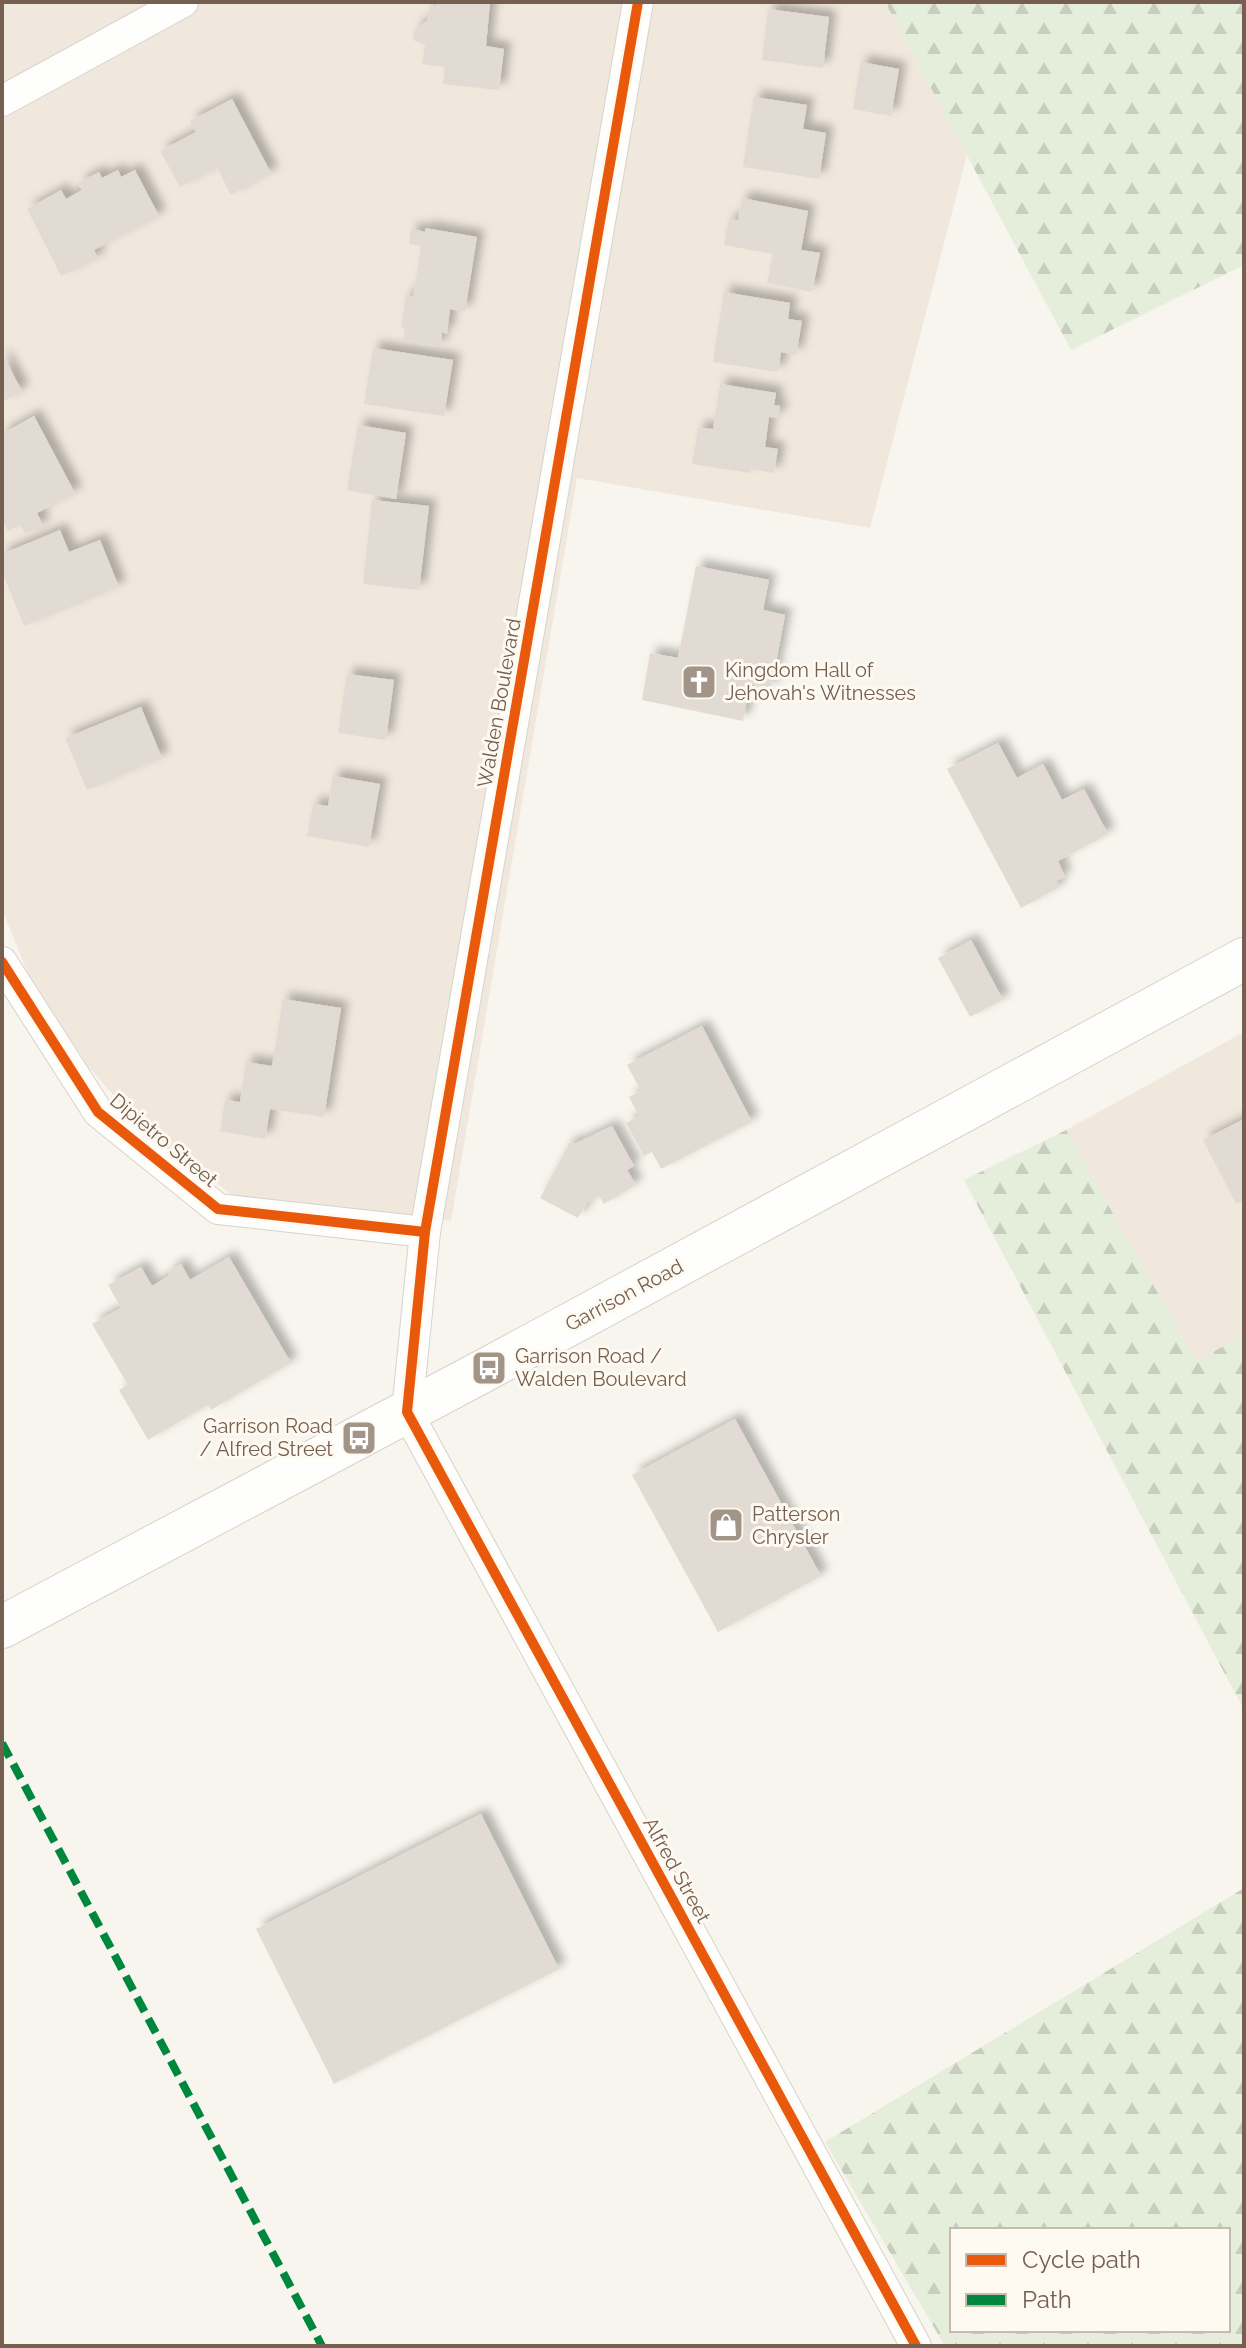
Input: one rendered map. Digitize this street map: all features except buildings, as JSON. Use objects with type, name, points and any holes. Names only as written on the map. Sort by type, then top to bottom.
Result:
[{"type":"main road","name":"Garrison Road","points":[[2,1627],[407,1412],[1244,959]]},
{"type":"street","points":[[2,101],[183,2]]},
{"type":"street","name":"Walden Boulevard","points":[[407,1412],[425,1232],[638,2]]},
{"type":"street","name":"Dipietro Street","points":[[2,962],[98,1112],[218,1209],[425,1232]]},
{"type":"street","name":"Alfred Street","points":[[407,1412],[916,2346]]},
{"type":"shaded area","points":[[2,2],[885,2],[967,155],[870,528],[577,478],[451,1221],[238,1199],[148,1135],[87,1065],[28,974],[2,909]]},
{"type":"shaded area","points":[[1244,1032],[1244,1335],[1196,1361],[1066,1130]]},
{"type":"green space","points":[[885,2],[1244,2],[1244,265],[1071,350]]},
{"type":"green space","points":[[1066,1130],[1196,1361],[1244,1335],[1244,1710],[964,1180]]},
{"type":"green space","points":[[1244,1888],[1244,2346],[945,2346],[825,2142]]},
{"type":"marked path","points":[[2,1743],[322,2346]]},
{"type":"cycle path","points":[[638,2],[425,1232],[407,1412],[916,2346]]},
{"type":"cycle path","points":[[2,962],[98,1112],[218,1209],[425,1232]]},
{"type":"place","name":"Kingdom Hall of Jehovah's Witnesses","points":[[699,682]]},
{"type":"place","name":"Garrison Road / Walden Boulevard","points":[[489,1368]]},
{"type":"place","name":"Garrison Road / Alfred Street","points":[[359,1438]]},
{"type":"place","name":"Patterson Chrysler","points":[[726,1525]]}]
